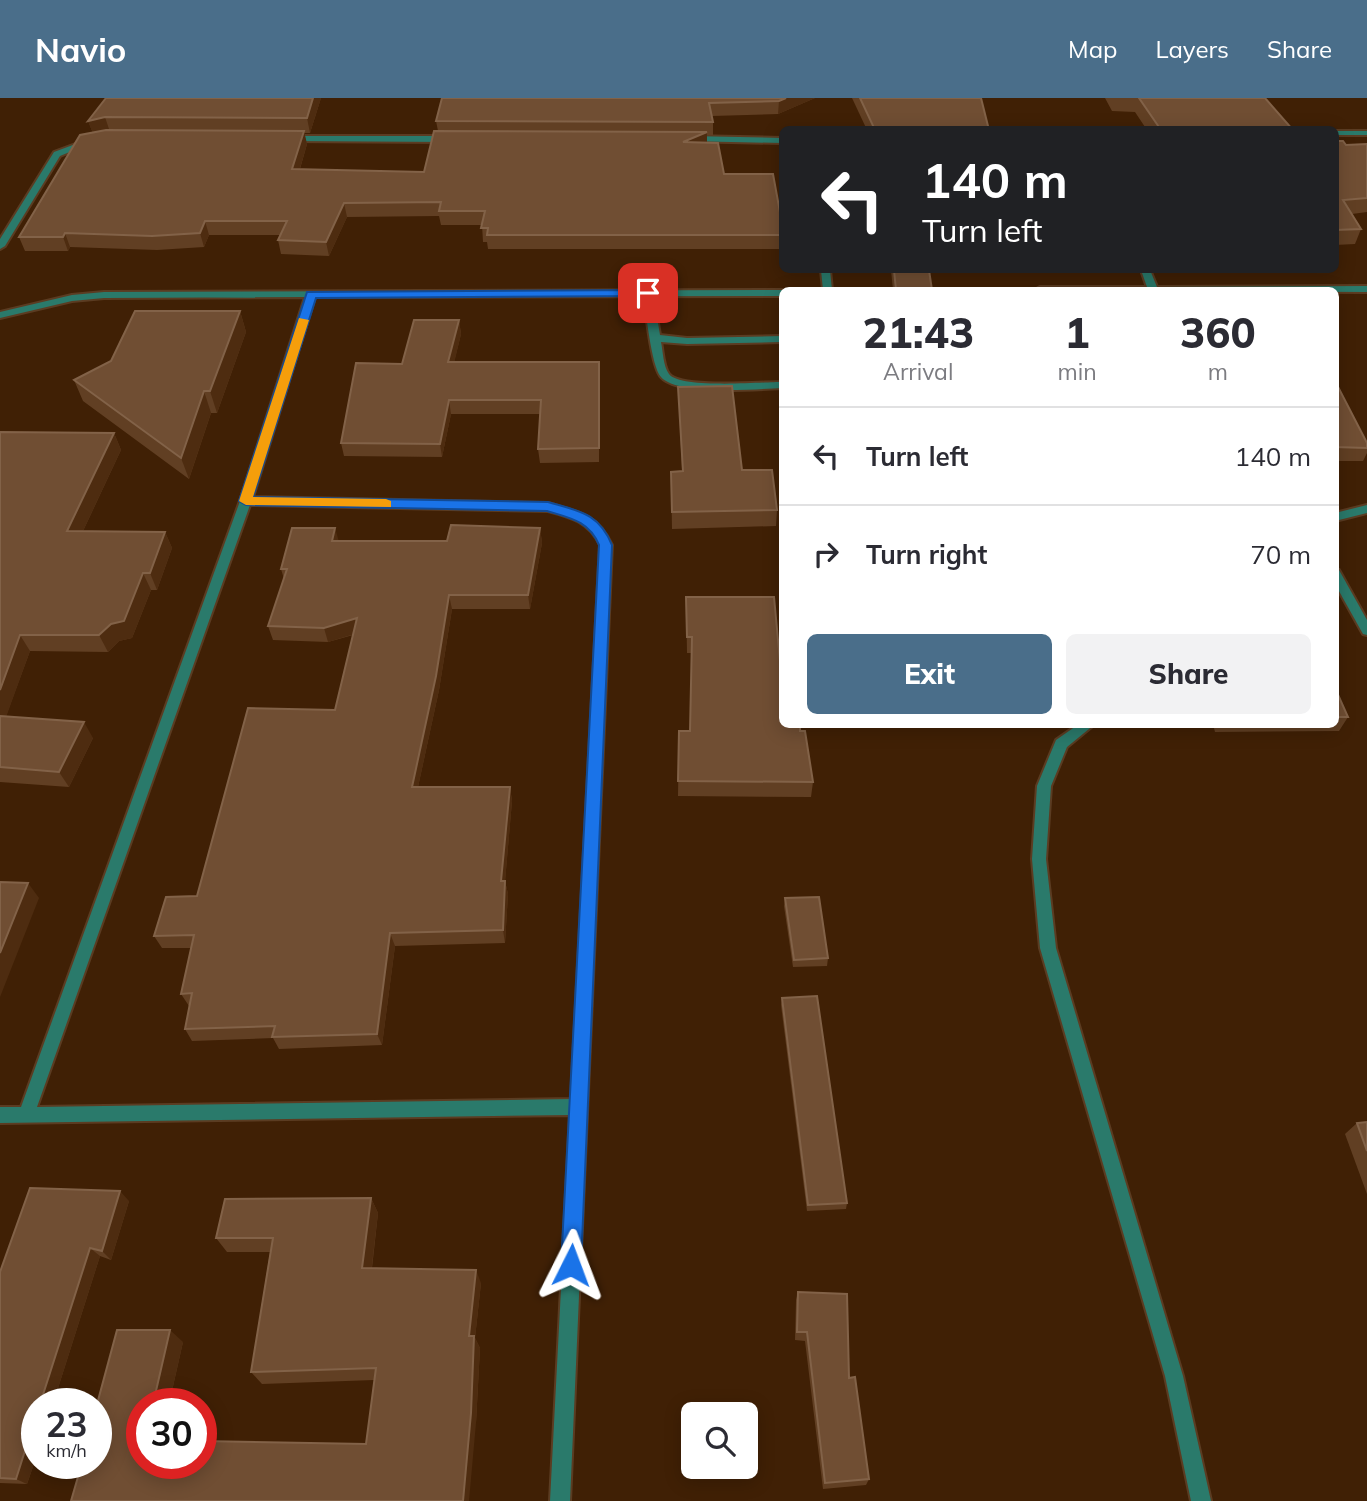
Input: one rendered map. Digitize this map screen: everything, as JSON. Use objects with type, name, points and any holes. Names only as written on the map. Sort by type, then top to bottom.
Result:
[{"type":"street","points":[[1339,133],[1367,133]]},
{"type":"street","points":[[276,138],[456,139]]},
{"type":"street","points":[[0,246],[57,155],[72,146],[101,139]]},
{"type":"street","points":[[677,139],[779,141]]},
{"type":"street","points":[[1339,289],[1367,289]]},
{"type":"street","points":[[648,293],[664,375],[670,382],[693,386],[779,385]]},
{"type":"street","points":[[0,315],[72,298],[104,295],[779,293]]},
{"type":"street","points":[[26,1115],[246,501],[311,295]]},
{"type":"street","points":[[655,338],[687,341],[779,339]]},
{"type":"street","points":[[246,501],[548,506],[581,516],[599,528],[606,545],[560,1501]]},
{"type":"street","points":[[1339,516],[1367,509]]},
{"type":"street","points":[[1339,580],[1367,631]]},
{"type":"street","points":[[1083,728],[1061,744],[1044,786],[1039,859],[1048,948],[1174,1376],[1201,1501]]},
{"type":"street","points":[[0,1115],[578,1107]]},
{"type":"building","points":[[106,98],[313,98],[307,118],[105,117],[88,121]]},
{"type":"building","points":[[442,98],[786,98],[779,101],[709,103],[713,122],[436,121]]},
{"type":"building","points":[[860,98],[981,98],[988,126],[873,126]]},
{"type":"building","points":[[1139,98],[1265,98],[1290,126],[1158,126]]},
{"type":"building","points":[[106,130],[304,131],[292,169],[424,172],[434,131],[707,132],[683,142],[718,143],[724,174],[773,174],[779,207],[779,235],[487,235],[488,228],[481,228],[485,211],[439,211],[441,202],[344,203],[326,242],[278,240],[287,221],[205,221],[200,233],[152,236],[65,233],[63,237],[19,237],[80,135]]},
{"type":"building","points":[[1339,141],[1346,145],[1367,144],[1367,198],[1343,200],[1361,229],[1339,230]]},
{"type":"building","points":[[894,273],[929,273],[932,287],[896,287]]},
{"type":"building","points":[[135,311],[240,311],[210,391],[204,391],[181,458],[74,380],[111,361]]},
{"type":"building","points":[[414,320],[459,320],[448,362],[599,362],[599,448],[538,449],[541,400],[449,400],[440,444],[341,443],[356,363],[402,364]]},
{"type":"building","points":[[732,386],[742,470],[772,470],[777,510],[672,512],[671,472],[683,471],[678,387]]},
{"type":"building","points":[[1339,389],[1367,443],[1367,448],[1339,447]]},
{"type":"building","points":[[0,432],[114,433],[67,531],[165,532],[150,573],[143,573],[124,621],[111,624],[99,635],[20,635],[0,690]]},
{"type":"building","points":[[451,525],[540,528],[528,595],[449,595],[436,676],[412,787],[510,787],[501,881],[505,881],[503,930],[390,933],[377,1034],[272,1037],[275,1026],[185,1029],[192,993],[181,994],[194,935],[154,936],[166,897],[197,896],[248,708],[335,710],[357,618],[324,628],[268,626],[287,569],[281,569],[292,528],[335,528],[332,541],[447,541]]},
{"type":"building","points":[[686,597],[774,597],[779,650],[779,728],[800,728],[800,731],[805,731],[813,782],[678,781],[679,731],[690,731],[692,637],[687,637]]},
{"type":"building","points":[[1339,697],[1348,717],[1339,717]]},
{"type":"building","points":[[0,716],[84,722],[59,772],[0,767]]},
{"type":"building","points":[[0,882],[28,883],[0,953]]},
{"type":"building","points":[[819,897],[828,958],[794,960],[785,898]]},
{"type":"building","points":[[817,996],[847,1203],[808,1205],[782,998]]},
{"type":"building","points":[[1367,1122],[1367,1151],[1357,1123]]},
{"type":"building","points":[[30,1188],[120,1191],[102,1251],[90,1248],[45,1388],[21,1388],[21,1463],[16,1479],[0,1478],[0,1272]]},
{"type":"building","points":[[371,1198],[362,1268],[476,1270],[469,1336],[474,1336],[471,1413],[463,1501],[71,1501],[77,1479],[112,1479],[112,1388],[101,1388],[117,1330],[170,1330],[157,1388],[126,1388],[126,1479],[217,1479],[217,1441],[366,1444],[376,1368],[251,1372],[273,1238],[216,1238],[225,1199]]},
{"type":"building","points":[[798,1292],[847,1294],[849,1378],[855,1377],[869,1479],[825,1483],[807,1332],[797,1332]]},
{"type":"slow traffic","points":[[303,320],[246,501],[386,504]]},
{"type":"route","points":[[571,1265],[606,545],[599,528],[581,516],[548,506],[246,501],[311,295],[648,293]]}]
